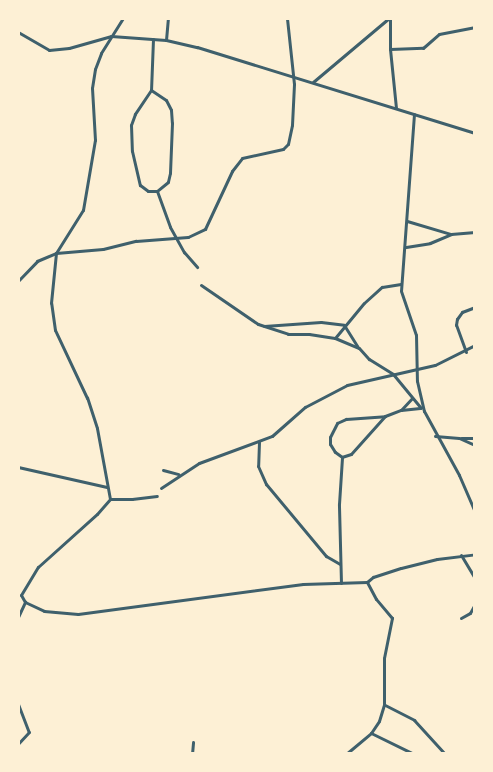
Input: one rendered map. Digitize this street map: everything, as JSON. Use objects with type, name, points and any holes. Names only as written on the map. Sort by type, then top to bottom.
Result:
[{"type":"street","points":[[110,498],[103,454],[87,398],[60,344],[52,318],[52,272],[56,253],[83,210],[95,140],[92,88],[98,61],[123,18]]},
{"type":"street","points":[[165,40],[168,18]]},
{"type":"street","points":[[18,281],[37,261],[56,253],[103,249],[136,241],[188,237],[200,233],[208,225],[225,184],[242,158],[283,149],[288,144],[292,125],[293,77],[287,18]]},
{"type":"street","points":[[313,81],[390,18]]},
{"type":"street","points":[[390,18],[390,49],[396,108]]},
{"type":"street","points":[[390,49],[423,48],[439,34],[475,27]]},
{"type":"street","points":[[18,32],[41,47],[59,50],[111,36],[165,40],[197,47],[313,81],[475,133]]},
{"type":"street","points":[[151,90],[166,100],[171,111],[172,123],[170,173],[168,182],[157,191],[148,191],[140,185],[130,137],[135,114],[151,90],[153,39]]},
{"type":"street","points":[[414,114],[406,247],[401,284],[403,298],[416,335],[418,392],[423,411],[459,475],[475,512]]},
{"type":"street","points":[[157,191],[176,237],[197,267]]},
{"type":"street","points":[[407,221],[451,234]]},
{"type":"street","points":[[406,247],[430,243],[451,234],[475,232]]},
{"type":"street","points":[[335,338],[344,325],[382,287],[401,284]]},
{"type":"street","points":[[201,285],[262,326],[288,334],[335,338],[359,348]]},
{"type":"street","points":[[466,352],[456,325],[457,319],[462,312],[475,307]]},
{"type":"street","points":[[262,326],[309,323],[344,325]]},
{"type":"street","points":[[309,323],[309,334]]},
{"type":"street","points":[[344,325],[369,359],[393,374],[423,411]]},
{"type":"street","points":[[161,488],[208,459],[272,436],[305,407],[326,394],[347,385],[417,370],[466,352],[475,345]]},
{"type":"street","points":[[401,410],[412,398]]},
{"type":"street","points":[[342,457],[334,452],[330,444],[333,427],[337,423],[346,419],[385,416],[401,410],[420,408]]},
{"type":"street","points":[[342,457],[356,450],[385,416]]},
{"type":"street","points":[[435,436],[475,438]]},
{"type":"street","points":[[459,438],[475,445]]},
{"type":"street","points":[[260,441],[258,466],[266,484],[326,556],[340,564]]},
{"type":"street","points":[[341,583],[339,504],[342,457]]},
{"type":"street","points":[[18,467],[107,486]]},
{"type":"street","points":[[163,470],[180,475]]},
{"type":"street","points":[[110,498],[132,500],[157,496]]},
{"type":"street","points":[[110,498],[97,514],[38,567],[21,595],[25,602],[44,611],[78,614],[208,598],[230,592],[367,582],[373,577],[401,568],[460,555],[475,554]]},
{"type":"street","points":[[460,555],[475,578]]},
{"type":"street","points":[[346,754],[371,733],[379,721],[384,705],[384,658],[392,618],[376,599],[367,582]]},
{"type":"street","points":[[18,617],[25,602]]},
{"type":"street","points":[[461,618],[470,613],[475,604]]},
{"type":"street","points":[[18,704],[29,732],[18,744]]},
{"type":"street","points":[[384,705],[414,720],[445,754]]},
{"type":"street","points":[[371,733],[414,754]]},
{"type":"street","points":[[192,754],[193,742]]}]
